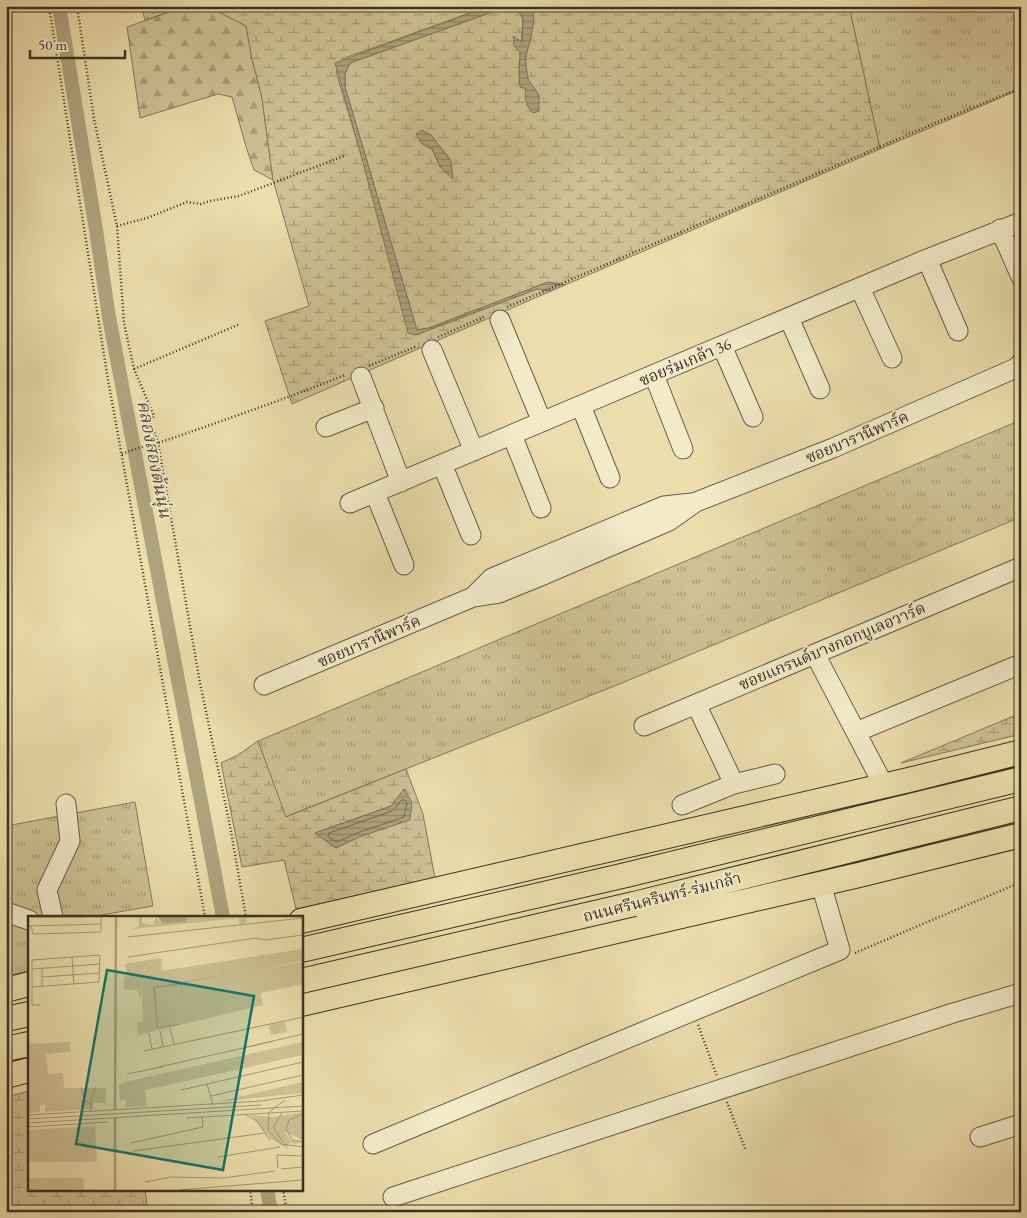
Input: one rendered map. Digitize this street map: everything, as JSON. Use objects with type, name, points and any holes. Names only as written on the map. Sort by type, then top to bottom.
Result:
[{"type":"main road","points":[[309,920],[884,786],[1021,752]]},
{"type":"main road","points":[[913,779],[1021,769]]},
{"type":"main road","name":"ถนนศรีนครินทร์-ร่มเกล้า","points":[[302,950],[626,875],[1021,779]]},
{"type":"main road","name":"ถนนศรีนครินทร์-ร่มเกล้า","points":[[302,981],[634,904],[1021,808]]},
{"type":"main road","points":[[859,875],[1021,813]]},
{"type":"main road","name":"ถนนศรีนครินทร์-ร่มเกล้า","points":[[302,1004],[821,884],[1015,837]]},
{"type":"main road","points":[[366,907],[352,918],[346,928],[346,949],[356,971],[367,979],[388,984]]},
{"type":"main road","points":[[6,990],[28,984]]},
{"type":"main road","points":[[6,1019],[28,1014]]},
{"type":"main road","points":[[6,1049],[28,1044]]},
{"type":"main road","points":[[6,1076],[28,1070]]},
{"type":"street","name":"ซอยร่มเกล้า 36","points":[[350,504],[927,259],[1021,222]]},
{"type":"street","points":[[1000,229],[1021,276]]},
{"type":"street","points":[[927,259],[958,331]]},
{"type":"street","points":[[860,288],[892,358]]},
{"type":"street","points":[[498,314],[542,422]]},
{"type":"street","points":[[789,318],[820,389]]},
{"type":"street","points":[[429,344],[474,451]]},
{"type":"street","points":[[722,346],[753,417]]},
{"type":"street","name":"ซอยบารานีพาร์ค","points":[[264,685],[473,597],[492,578],[664,506],[696,502],[834,448],[1019,366]]},
{"type":"street","points":[[357,373],[374,408],[401,482]]},
{"type":"street","points":[[654,375],[683,450]]},
{"type":"street","points":[[581,406],[610,478]]},
{"type":"street","points":[[326,427],[374,408]]},
{"type":"street","points":[[512,435],[541,508]]},
{"type":"street","points":[[442,464],[471,535]]},
{"type":"street","points":[[375,493],[404,565]]},
{"type":"street","name":"ซอยแกรนด์บางกอกบูเลอวาร์ด","points":[[644,726],[1021,567]]},
{"type":"street","points":[[815,654],[884,786]]},
{"type":"street","points":[[856,732],[1021,664]]},
{"type":"street","points":[[696,704],[734,784]]},
{"type":"street","points":[[682,805],[734,784],[775,774]]},
{"type":"street","points":[[53,916],[47,890],[70,841],[66,804]]},
{"type":"street","points":[[373,1144],[840,950],[821,884]]},
{"type":"street","points":[[6,912],[28,920]]},
{"type":"street","points":[[393,1197],[953,1013],[1021,993]]},
{"type":"street","points":[[980,1137],[1021,1124]]},
{"type":"path","points":[[49,6],[107,374],[205,916]]},
{"type":"path","points":[[77,6],[94,119],[117,226],[124,323],[134,369],[154,416],[150,422],[158,443],[200,683],[230,826],[246,916]]},
{"type":"path","points":[[122,454],[357,373],[429,344],[934,122],[1021,88]]},
{"type":"path","points":[[117,226],[147,218],[187,202],[201,204],[239,196],[344,156]]},
{"type":"path","points":[[134,369],[240,324]]},
{"type":"path","points":[[853,954],[1021,882]]},
{"type":"path","points":[[697,1022],[746,1152]]},
{"type":"path","points":[[250,1190],[254,1212]]},
{"type":"path","points":[[283,1190],[287,1212]]},
{"type":"green space","points":[[141,6],[186,6],[145,20]]},
{"type":"green space","points":[[186,6],[207,6],[246,26],[262,98],[273,180],[254,170],[232,97],[218,94],[140,118],[127,27]]},
{"type":"green space","points":[[207,6],[489,6],[342,59],[336,72],[416,335],[537,289],[551,291],[292,404],[265,321],[309,306],[273,180],[262,98],[246,26]]},
{"type":"green space","points":[[509,6],[522,6],[509,11],[519,11],[523,19],[519,74],[526,89],[539,95],[529,81],[526,70],[533,8],[535,6],[849,6],[880,149],[565,285],[548,282],[429,328],[417,330],[345,87],[345,74],[350,63]],"holes":[[[431,135],[451,161],[440,167],[432,149],[421,143]]]},
{"type":"green space","points":[[849,6],[1021,6],[1021,89],[880,149]]},
{"type":"green space","points":[[1021,420],[1021,517],[622,683],[285,817],[258,741]]},
{"type":"green space","points":[[1021,713],[1021,734],[901,763]]},
{"type":"green space","points":[[258,741],[286,817],[406,769],[423,814],[435,878],[296,909],[284,860],[242,867],[221,763],[238,755]],"holes":[[[391,806],[359,837],[336,848],[315,833]]]},
{"type":"green space","points":[[135,802],[153,906],[96,916],[28,916],[28,971],[6,976],[6,826]]},
{"type":"green space","points":[[28,1091],[28,1190],[145,1190],[148,1212],[6,1212],[6,1097]]},
{"type":"water","points":[[489,6],[509,6],[350,63],[345,74],[345,87],[417,330],[429,328],[548,282],[565,285],[551,291],[537,289],[415,335],[408,333],[335,63]]},
{"type":"water","points":[[522,6],[535,6],[533,8],[534,18],[531,38],[525,58],[528,79],[539,95],[539,111],[533,113],[526,102],[526,89],[520,87],[520,52],[514,46],[513,36],[522,42],[523,19],[519,11],[506,12]]},
{"type":"water","points":[[422,130],[431,135],[451,161],[453,179],[440,167],[432,149],[421,143],[416,134]]},
{"type":"water","points":[[404,789],[412,802],[410,820],[359,837],[336,848],[315,833],[391,806]]},
{"type":"waterway","name":"คลองสองต้นนุ่น","points":[[59,6],[109,317],[223,916]]},
{"type":"waterway","name":"คลองสองต้นนุ่น","points":[[267,1190],[271,1212]]}]
